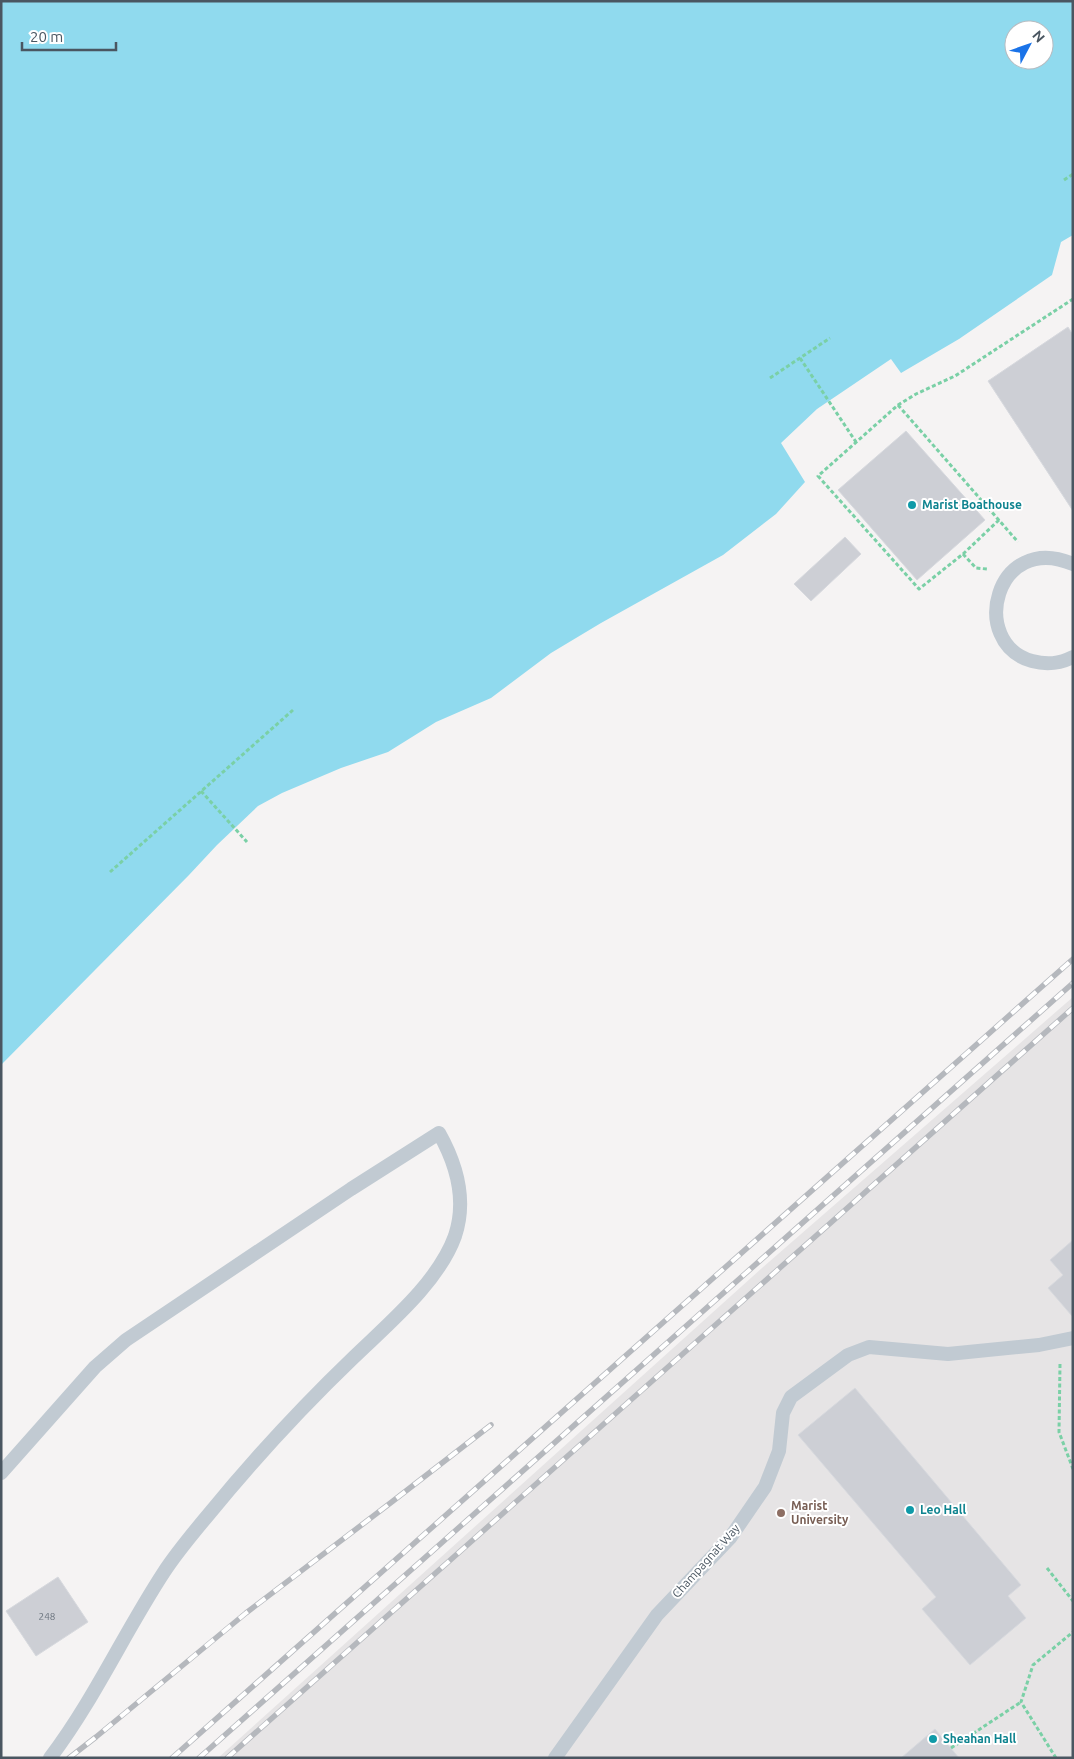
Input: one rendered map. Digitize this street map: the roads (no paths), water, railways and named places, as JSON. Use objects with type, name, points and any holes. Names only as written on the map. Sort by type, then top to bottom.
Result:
[{"type":"lane","points":[[1073,564],[1060,559],[1044,558],[1016,567],[1003,584],[997,599],[996,616],[1000,633],[1011,648],[1026,659],[1044,664],[1062,662],[1073,658]]},
{"type":"lane","points":[[1,1473],[95,1367],[126,1340],[351,1189],[439,1133],[455,1166],[460,1185],[460,1218],[446,1255],[435,1273],[380,1333],[319,1391],[240,1475],[182,1548],[150,1595],[88,1702],[50,1758]]},
{"type":"lane","name":"Champagnat Way","points":[[555,1758],[658,1615],[730,1538],[765,1487],[779,1451],[784,1412],[791,1397],[848,1355],[869,1346],[948,1354],[1039,1345],[1066,1339]]},
{"type":"water","points":[[1,1],[1073,1],[1073,235],[1061,242],[1052,275],[959,339],[901,373],[891,359],[817,409],[781,443],[805,482],[776,514],[723,555],[551,653],[491,698],[436,722],[388,752],[341,768],[282,793],[258,806],[1,1065]]},
{"type":"railway","points":[[172,1758],[1073,959]]},
{"type":"railway","points":[[199,1758],[1073,983]]},
{"type":"railway","points":[[227,1758],[1073,1008]]},
{"type":"railway","points":[[69,1758],[246,1613],[491,1425]]},
{"type":"place","name":"Marist Boathouse","points":[[912,505]]},
{"type":"place","name":"Leo Hall","points":[[910,1510]]},
{"type":"place","name":"Marist University","points":[[781,1513]]},
{"type":"place","name":"Sheahan Hall","points":[[933,1739]]}]
